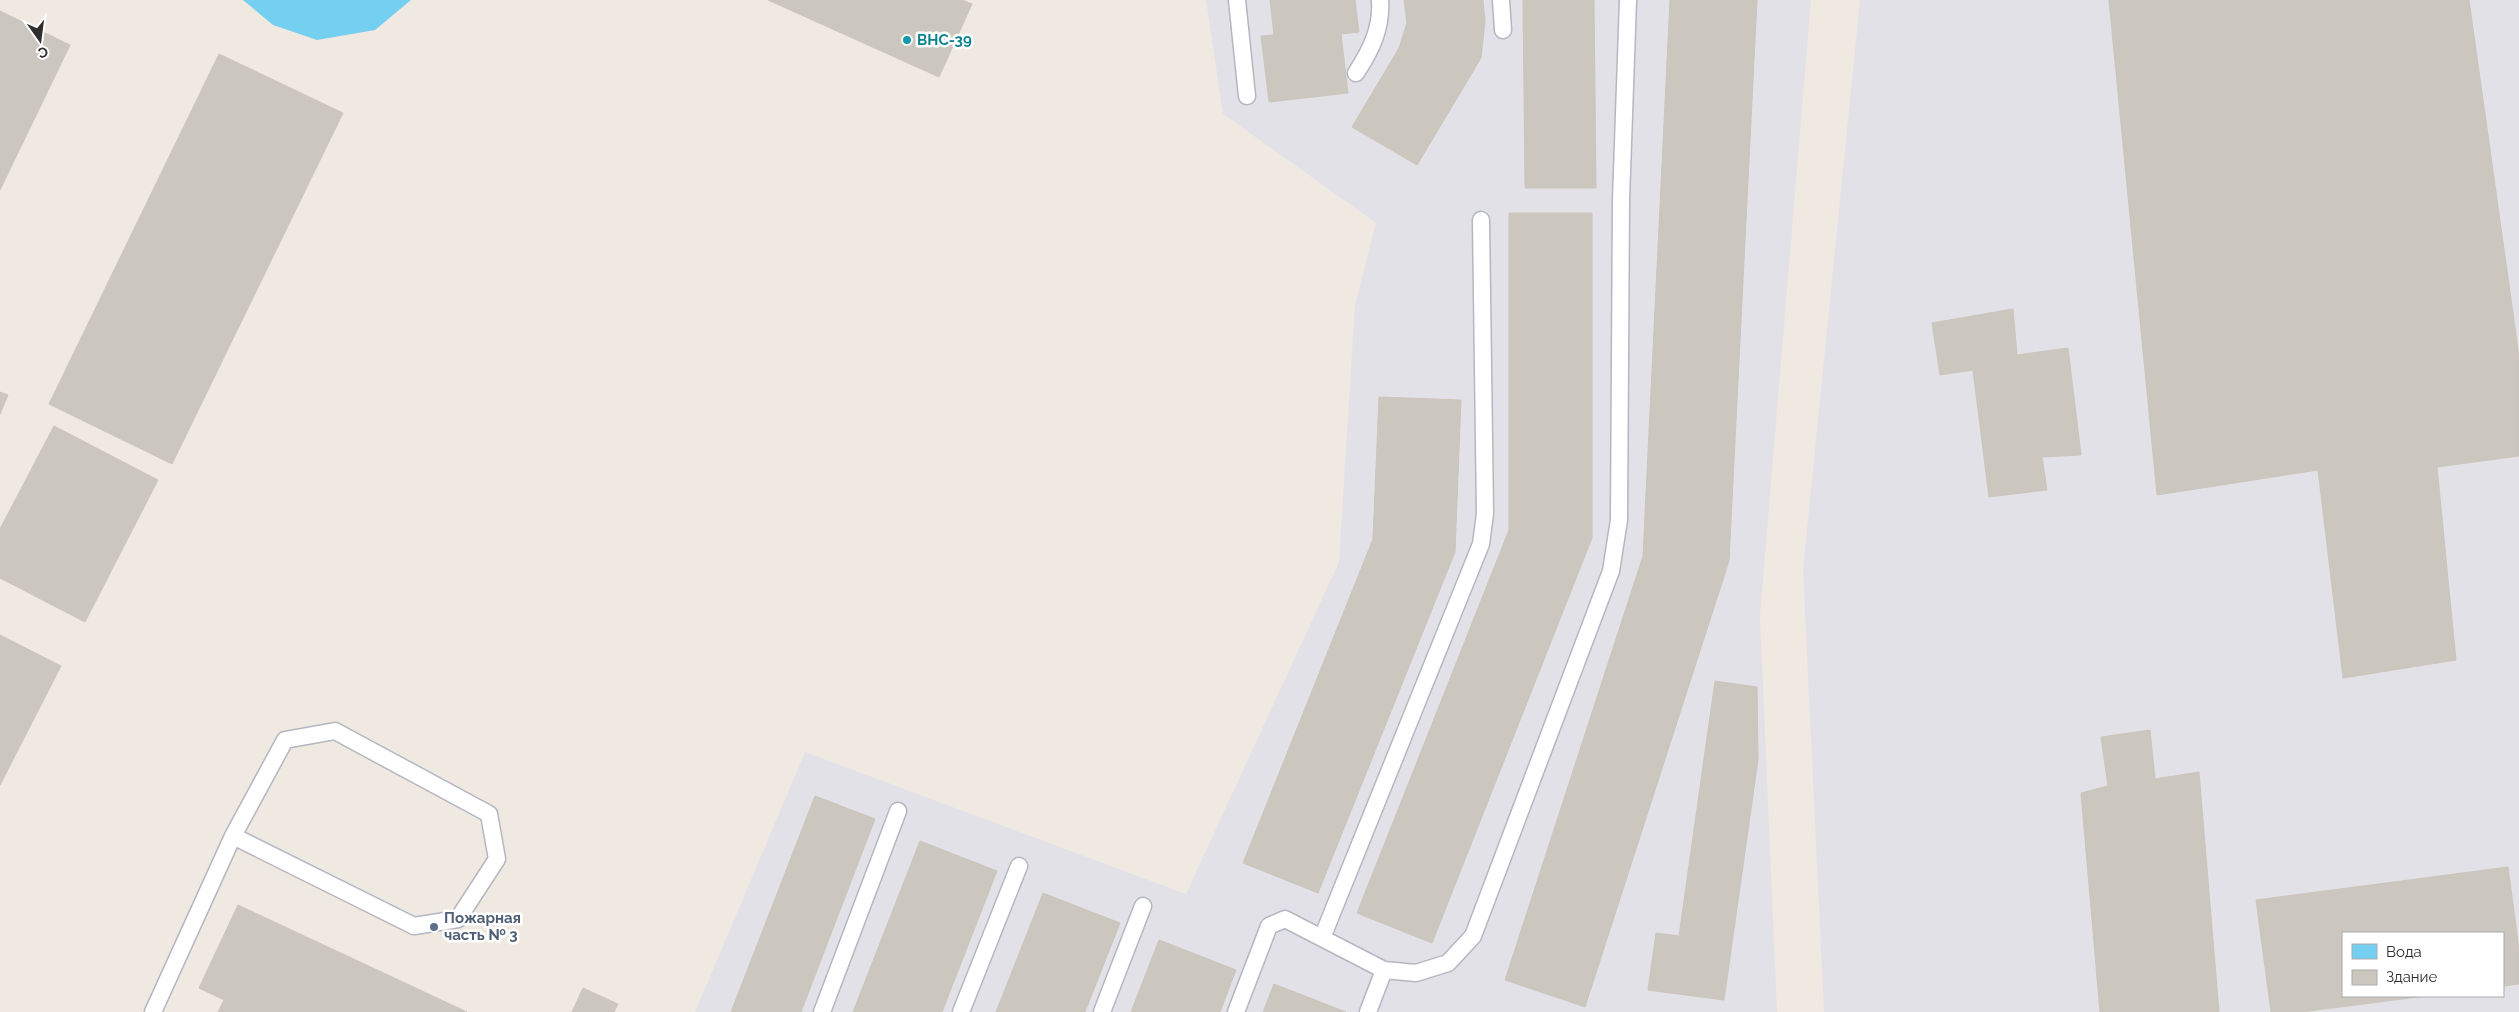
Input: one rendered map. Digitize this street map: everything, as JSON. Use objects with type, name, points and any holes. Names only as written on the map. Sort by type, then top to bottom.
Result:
[{"type":"lane","points":[[1237,0],[1247,96]]},
{"type":"lane","points":[[1356,73],[1372,50],[1381,13],[1380,0]]},
{"type":"lane","points":[[1501,0],[1503,30]]},
{"type":"lane","points":[[1236,1012],[1269,926],[1285,919],[1384,970],[1416,973],[1448,964],[1473,936],[1611,571],[1619,520],[1622,200],[1628,0]]},
{"type":"lane","points":[[1322,938],[1481,544],[1486,514],[1481,220]]},
{"type":"lane","points":[[153,1012],[233,836],[286,740],[335,731],[489,814],[497,859],[458,919],[414,926],[233,836]]},
{"type":"lane","points":[[822,1012],[898,811]]},
{"type":"lane","points":[[961,1012],[1019,866]]},
{"type":"lane","points":[[1102,1012],[1143,906]]},
{"type":"lane","points":[[1368,1012],[1384,970]]},
{"type":"shaded area","points":[[1206,0],[1811,0],[1760,616],[1777,1012],[695,1012],[805,752],[1186,894],[1339,562],[1355,305],[1376,223],[1223,114]]},
{"type":"shaded area","points":[[1860,0],[2519,0],[2519,1012],[1824,1012],[1803,569]]},
{"type":"water","points":[[243,0],[411,0],[375,30],[317,40],[273,25]]},
{"type":"building","name":"ВНС-39","points":[[768,0],[962,0],[972,4],[939,77]]},
{"type":"building","points":[[1270,0],[1355,0],[1359,32],[1341,34],[1348,93],[1269,102],[1261,36],[1274,35]]},
{"type":"building","points":[[1404,0],[1483,0],[1485,21],[1481,58],[1417,165],[1352,127],[1399,48],[1407,23]]},
{"type":"building","points":[[1523,0],[1594,0],[1596,188],[1525,188]]},
{"type":"building","points":[[1670,0],[1757,0],[1729,561],[1585,1007],[1505,980],[1643,556]]},
{"type":"building","points":[[2109,0],[2469,0],[2519,356],[2519,456],[2437,467],[2456,660],[2343,678],[2318,470],[2157,495]]},
{"type":"building","points":[[0,11],[70,45],[0,190]]},
{"type":"building","points":[[219,54],[343,113],[172,464],[49,404]]},
{"type":"building","points":[[1509,213],[1592,213],[1592,538],[1432,943],[1357,913],[1509,530]]},
{"type":"building","points":[[2013,309],[2017,355],[2068,348],[2081,455],[2042,457],[2047,490],[1989,497],[1973,370],[1940,375],[1932,323]]},
{"type":"building","points":[[0,392],[8,395],[0,414]]},
{"type":"building","points":[[1379,397],[1461,400],[1455,552],[1318,893],[1243,863],[1373,539]]},
{"type":"building","points":[[54,426],[158,480],[85,622],[0,578],[0,529]]},
{"type":"building","points":[[0,635],[61,666],[0,785]]},
{"type":"building","points":[[1715,681],[1757,687],[1758,760],[1724,1000],[1648,990],[1656,933],[1679,936]]},
{"type":"building","points":[[2150,730],[2155,779],[2199,772],[2219,1012],[2100,1012],[2081,793],[2108,786],[2101,737]]},
{"type":"building","points":[[815,796],[875,819],[801,1012],[731,1012]]},
{"type":"building","points":[[920,841],[997,871],[942,1012],[853,1012]]},
{"type":"building","points":[[2508,867],[2519,949],[2519,984],[2504,986],[2504,932],[2342,932],[2342,997],[2418,997],[2301,1012],[2271,1012],[2256,900]]},
{"type":"building","points":[[1043,893],[1120,923],[1085,1012],[996,1012]]},
{"type":"building","points":[[238,905],[467,1012],[218,1012],[224,1000],[199,988]]},
{"type":"building","points":[[1159,940],[1236,970],[1220,1012],[1131,1012]]},
{"type":"building","points":[[1274,984],[1346,1012],[1263,1012]]},
{"type":"building","points":[[583,988],[618,1004],[614,1012],[572,1012]]},
{"type":"place","name":"ВНС-39","points":[[907,40]]},
{"type":"place","name":"Пожарная часть № 3","points":[[434,927]]}]
